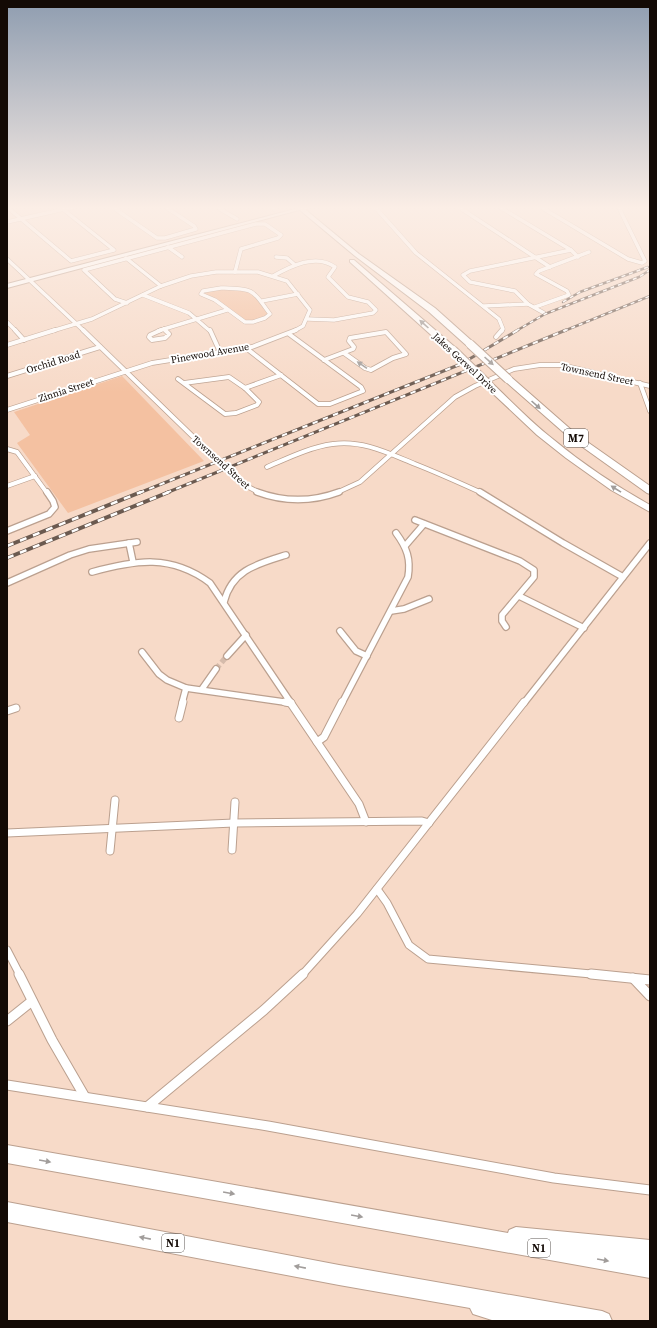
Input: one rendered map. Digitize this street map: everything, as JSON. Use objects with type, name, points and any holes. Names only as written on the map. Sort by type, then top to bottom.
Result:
[{"type":"highway","name":"Jakes Gerwel Drive","points":[[360,268],[453,350],[537,430],[567,455],[608,484],[650,509]]},
{"type":"highway","name":"Jakes Gerwel Drive","points":[[375,268],[429,308],[573,436],[650,491]]},
{"type":"highway","name":"N1","points":[[7,1154],[650,1268]]},
{"type":"highway","name":"N1","points":[[7,1212],[602,1321]]},
{"type":"highway","points":[[427,1229],[650,1250]]},
{"type":"highway","points":[[339,1274],[540,1321]]},
{"type":"main road","points":[[7,286],[70,268]]},
{"type":"main road","points":[[7,282],[28,279]]},
{"type":"street","name":"Townsend Street","points":[[16,268],[77,324],[241,483],[250,490],[274,497],[293,500],[326,497],[344,491],[360,482],[455,397],[475,386],[514,370],[540,365],[561,365],[650,386]]},
{"type":"street","points":[[91,268],[84,270],[115,299],[127,303]]},
{"type":"street","points":[[138,268],[161,286]]},
{"type":"street","points":[[235,272],[236,268]]},
{"type":"street","points":[[273,276],[287,268]]},
{"type":"street","points":[[7,345],[99,317],[161,286],[191,276],[216,272],[260,272],[286,281],[310,310],[308,319],[337,320],[373,313],[376,310],[368,302],[347,296],[328,277],[334,268]]},
{"type":"street","points":[[435,268],[499,319],[503,325],[502,332],[496,337]]},
{"type":"street","points":[[485,268],[470,271],[463,275],[470,282],[515,291],[528,304]]},
{"type":"street","points":[[536,306],[569,295],[567,292],[536,274],[538,271],[547,268]]},
{"type":"street","points":[[221,288],[244,289],[254,292],[270,314],[265,318],[253,322],[244,322],[227,310],[215,300],[202,295],[202,292],[221,288]]},
{"type":"street","points":[[262,301],[298,294]]},
{"type":"street","points":[[143,295],[186,311],[212,332],[220,352]]},
{"type":"street","points":[[484,306],[528,304],[536,306],[544,313]]},
{"type":"street","points":[[164,329],[170,334],[167,337],[152,340],[149,337],[150,334],[164,329],[227,310]]},
{"type":"street","name":"Pinewood Avenue","points":[[125,371],[152,363],[246,348],[289,334],[303,326],[308,319]]},
{"type":"street","points":[[7,322],[24,340]]},
{"type":"street","points":[[324,360],[354,348],[349,341],[350,338],[386,332],[406,354],[371,370],[365,368],[344,353]]},
{"type":"street","points":[[246,348],[321,405],[330,404],[363,391],[361,387],[289,334]]},
{"type":"street","name":"Orchid Road","points":[[7,376],[100,347]]},
{"type":"street","name":"Zinnia Street","points":[[7,410],[125,371]]},
{"type":"street","points":[[245,388],[281,375]]},
{"type":"street","points":[[178,379],[223,413],[236,413],[258,404],[257,400],[245,388],[228,376],[184,383]]},
{"type":"street","points":[[640,383],[650,412]]},
{"type":"street","points":[[267,467],[313,448],[337,442],[362,444],[450,478],[484,494],[563,543],[623,577]]},
{"type":"street","points":[[7,449],[17,452],[55,505],[54,510],[49,514],[7,531]]},
{"type":"street","points":[[7,486],[35,476]]},
{"type":"street","points":[[415,520],[531,567],[534,570],[534,578],[502,615],[502,622],[506,627]]},
{"type":"street","points":[[405,546],[424,524]]},
{"type":"street","points":[[317,742],[324,737],[408,576],[410,560],[409,552],[404,542],[396,534]]},
{"type":"street","points":[[7,583],[70,555],[89,549],[137,542]]},
{"type":"street","points":[[129,543],[134,562]]},
{"type":"street","points":[[147,1108],[264,1010],[302,975],[357,914],[552,665],[584,628],[650,543]]},
{"type":"street","points":[[224,602],[225,592],[242,572],[286,555]]},
{"type":"street","points":[[92,572],[127,562],[166,562],[188,567],[201,574],[210,582],[359,804],[366,822]]},
{"type":"street","points":[[519,596],[584,628]]},
{"type":"street","points":[[391,611],[404,609],[429,599]]},
{"type":"street","points":[[340,631],[356,651],[366,656]]},
{"type":"street","points":[[227,656],[246,635]]},
{"type":"street","points":[[142,652],[159,674],[167,680],[186,688],[202,689],[265,700],[291,702]]},
{"type":"street","points":[[202,689],[216,669]]},
{"type":"street","points":[[179,718],[186,688]]},
{"type":"street","points":[[7,711],[16,708]]},
{"type":"street","points":[[110,851],[115,800]]},
{"type":"street","points":[[232,850],[236,802]]},
{"type":"street","points":[[7,833],[112,827],[234,823],[422,821],[429,823]]},
{"type":"street","points":[[377,889],[387,903],[409,945],[428,959],[650,980]]},
{"type":"street","points":[[7,950],[52,1040],[85,1097]]},
{"type":"street","points":[[633,978],[650,996]]},
{"type":"street","points":[[7,1021],[32,1001]]},
{"type":"street","points":[[7,1085],[397,1148],[554,1178],[650,1190]]},
{"type":"shaded area","points":[[219,289],[241,289],[252,292],[268,313],[267,316],[247,322],[203,293]]},
{"type":"shaded area","points":[[122,376],[204,461],[68,513],[17,443],[30,435],[14,412]]},
{"type":"tunnel","points":[[216,669],[227,656]]},
{"type":"railway","points":[[563,302],[580,292],[645,268]]},
{"type":"railway","points":[[516,331],[545,314],[639,277],[650,270]]},
{"type":"railway","points":[[564,331],[650,296]]},
{"type":"railway","points":[[139,493],[461,364],[518,330]]},
{"type":"railway","points":[[166,493],[566,330]]},
{"type":"railway","points":[[7,546],[141,492]]},
{"type":"railway","points":[[7,558],[169,492]]}]
